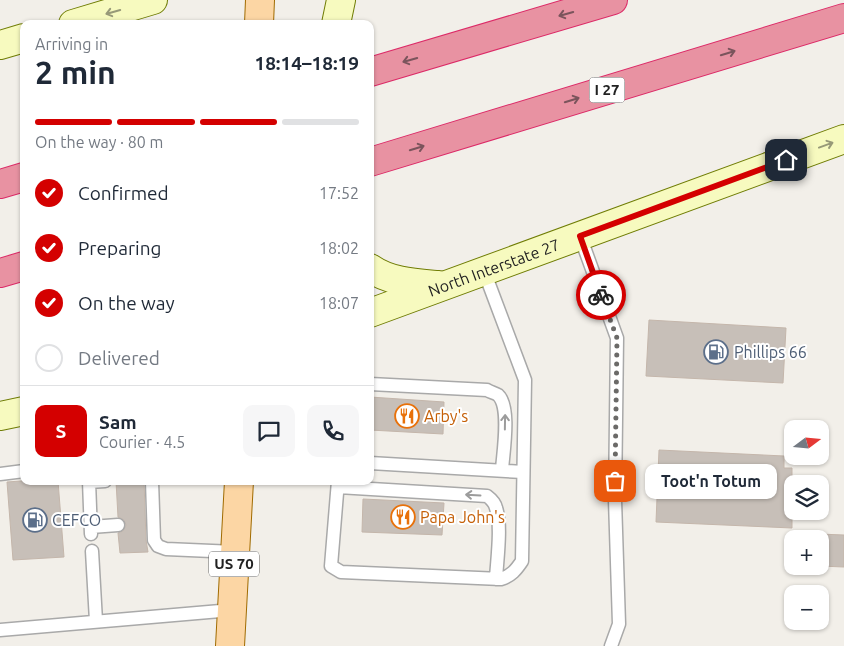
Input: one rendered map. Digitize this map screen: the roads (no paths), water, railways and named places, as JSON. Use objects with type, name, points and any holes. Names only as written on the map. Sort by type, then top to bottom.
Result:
[{"type":"highway","points":[[374,71],[613,0]]},
{"type":"highway","name":"I 27","points":[[374,161],[844,18]]},
{"type":"highway","points":[[0,184],[20,178]]},
{"type":"highway","points":[[0,273],[20,267]]},
{"type":"main road","points":[[86,20],[153,0]]},
{"type":"main road","points":[[260,0],[260,20]]},
{"type":"main road","points":[[337,20],[341,0]]},
{"type":"main road","points":[[0,46],[20,39]]},
{"type":"main road","name":"North Interstate 27","points":[[374,312],[844,139]]},
{"type":"main road","points":[[374,271],[380,275],[404,282],[445,285]]},
{"type":"main road","points":[[0,416],[20,412]]},
{"type":"main road","name":"US 70","points":[[230,646],[239,485]]},
{"type":"lane","points":[[580,236],[617,338],[615,500],[619,624],[611,646]]},
{"type":"lane","points":[[338,485],[332,566],[340,572],[496,579],[509,577],[522,561],[525,380],[484,271]]},
{"type":"lane","points":[[374,384],[487,390],[498,395],[506,416],[502,470]]},
{"type":"lane","points":[[374,463],[524,472]]},
{"type":"lane","points":[[0,474],[20,472]]},
{"type":"lane","points":[[89,485],[91,531],[118,526]]},
{"type":"lane","points":[[152,485],[150,524],[154,540],[158,546],[166,549],[235,552]]},
{"type":"lane","points":[[350,485],[487,496],[494,502],[497,509],[496,579]]},
{"type":"lane","points":[[92,551],[96,621]]},
{"type":"lane","points":[[0,630],[232,610]]},
{"type":"place","name":"Phillips 66","points":[[716,352]]},
{"type":"place","name":"Arby's","points":[[407,416]]},
{"type":"place","name":"Toot'n Totum","points":[[615,481]]},
{"type":"place","name":"Papa John's","points":[[403,517]]},
{"type":"place","name":"CEFCO","points":[[35,520]]}]
